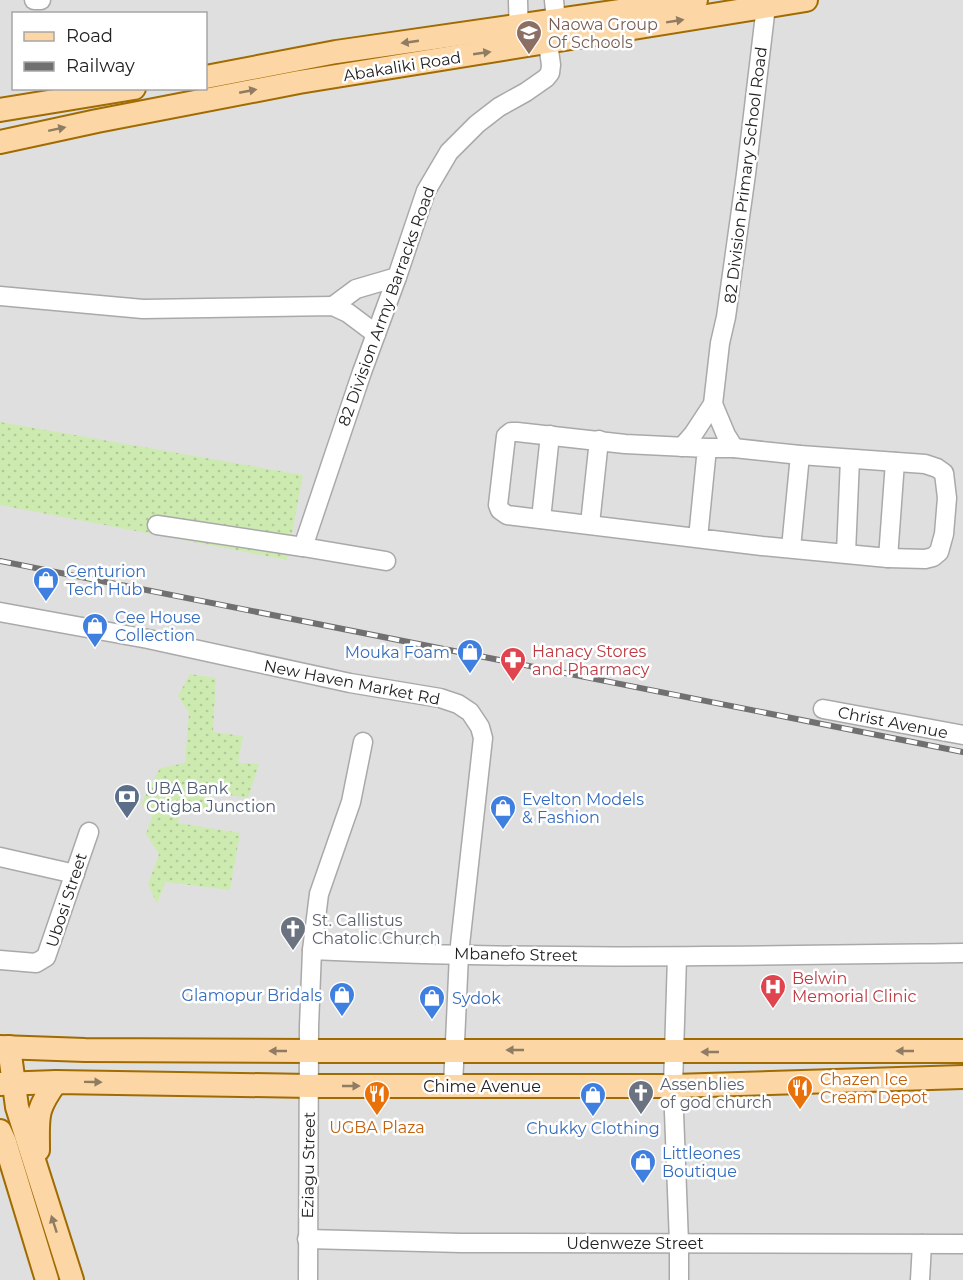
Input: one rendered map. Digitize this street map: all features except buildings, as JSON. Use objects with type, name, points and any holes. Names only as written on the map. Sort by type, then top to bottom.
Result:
[{"type":"main road","name":"Abakaliki Road","points":[[0,142],[97,120],[519,36],[554,26],[696,0]]},
{"type":"main road","name":"Abakaliki Road","points":[[554,26],[766,6],[806,0]]},
{"type":"main road","name":"Abakaliki Road","points":[[207,77],[336,52],[519,36]]},
{"type":"main road","points":[[0,110],[122,90]]},
{"type":"main road","points":[[72,1280],[17,1107],[7,1084],[4,1047],[85,1050],[310,1051],[963,1051]]},
{"type":"main road","name":"Chime Avenue","points":[[7,1084],[56,1082],[310,1086],[673,1086],[963,1077]]},
{"type":"main road","points":[[37,1170],[39,1111],[45,1096],[56,1082]]},
{"type":"main road","points":[[2,1136],[47,1280]]},
{"type":"street","points":[[34,0],[40,0]]},
{"type":"street","points":[[518,0],[519,36]]},
{"type":"street","name":"82 Division Primary School Road","points":[[713,404],[746,174],[766,6]]},
{"type":"street","name":"82 Division Army Barracks Road","points":[[303,547],[426,190],[441,163],[477,124],[499,107],[526,92],[550,73],[554,26]]},
{"type":"street","points":[[333,306],[356,290],[397,277]]},
{"type":"street","points":[[0,296],[143,309],[333,306],[348,313],[376,334]]},
{"type":"street","points":[[682,447],[713,404]]},
{"type":"street","points":[[713,404],[726,435],[735,448]]},
{"type":"street","points":[[510,432],[682,447],[735,448],[925,464],[937,468],[944,473],[947,498],[945,534],[939,552],[925,559],[888,558],[791,548],[541,519],[507,514],[500,510],[498,505],[506,436],[510,432]]},
{"type":"street","points":[[541,519],[550,435]]},
{"type":"street","points":[[590,524],[599,440]]},
{"type":"street","points":[[698,538],[707,448]]},
{"type":"street","points":[[791,548],[800,455]]},
{"type":"street","points":[[846,553],[850,459]]},
{"type":"street","points":[[888,558],[895,462]]},
{"type":"street","points":[[157,525],[386,561]]},
{"type":"street","name":"New Haven Market Rd","points":[[0,612],[148,639],[350,683],[440,698],[458,704],[470,712],[480,727],[483,738],[459,954],[453,1086]]},
{"type":"street","name":"Christ Avenue","points":[[823,709],[963,735]]},
{"type":"street","points":[[310,1051],[312,950],[319,894],[351,802],[363,742]]},
{"type":"street","name":"Ubosi Street","points":[[0,960],[36,963],[46,957],[89,832]]},
{"type":"street","points":[[0,857],[75,874]]},
{"type":"street","name":"Mbanefo Street","points":[[312,950],[677,957],[963,953]]},
{"type":"street","points":[[677,957],[673,1086],[679,1280]]},
{"type":"street","name":"Eziagu Street","points":[[308,1280],[310,1051]]},
{"type":"street","name":"Udenweze Street","points":[[307,1239],[461,1243],[963,1244]]},
{"type":"street","points":[[920,1280],[922,1244]]},
{"type":"shaded area","points":[[0,0],[963,0],[963,1280],[0,1280]]},
{"type":"green space","points":[[0,422],[303,475],[287,560],[0,505]]},
{"type":"green space","points":[[190,674],[216,678],[213,732],[243,736],[238,763],[259,764],[248,798],[210,792],[207,809],[181,807],[178,823],[240,833],[230,890],[165,882],[157,904],[148,884],[159,854],[146,834],[152,817],[141,804],[160,768],[185,763],[189,713],[178,696]]},
{"type":"railway","points":[[0,561],[963,752]]},
{"type":"place","name":"Naowa Group Of Schools","points":[[529,56]]},
{"type":"place","name":"Centurion Tech Hub","points":[[46,603]]},
{"type":"place","name":"Cee House Collection","points":[[95,649]]},
{"type":"place","name":"Mouka Foam","points":[[470,675]]},
{"type":"place","name":"Hanacy Stores and Pharmacy","points":[[513,683]]},
{"type":"place","name":"UBA Bank Otigba Junction","points":[[127,820]]},
{"type":"place","name":"Evelton Models & Fashion","points":[[503,831]]},
{"type":"place","name":"St. Callistus Chatolic Church","points":[[293,952]]},
{"type":"place","name":"Belwin Memorial Clinic","points":[[773,1010]]},
{"type":"place","name":"Glamopur Bridals","points":[[342,1018]]},
{"type":"place","name":"Sydok","points":[[432,1021]]},
{"type":"place","name":"Chazen Ice Cream Depot","points":[[800,1111]]},
{"type":"place","name":"Assenblies of god church","points":[[641,1116]]},
{"type":"place","name":"UGBA Plaza","points":[[377,1117]]},
{"type":"place","name":"Chukky Clothing","points":[[593,1118]]},
{"type":"place","name":"Littleones Boutique","points":[[643,1185]]}]
